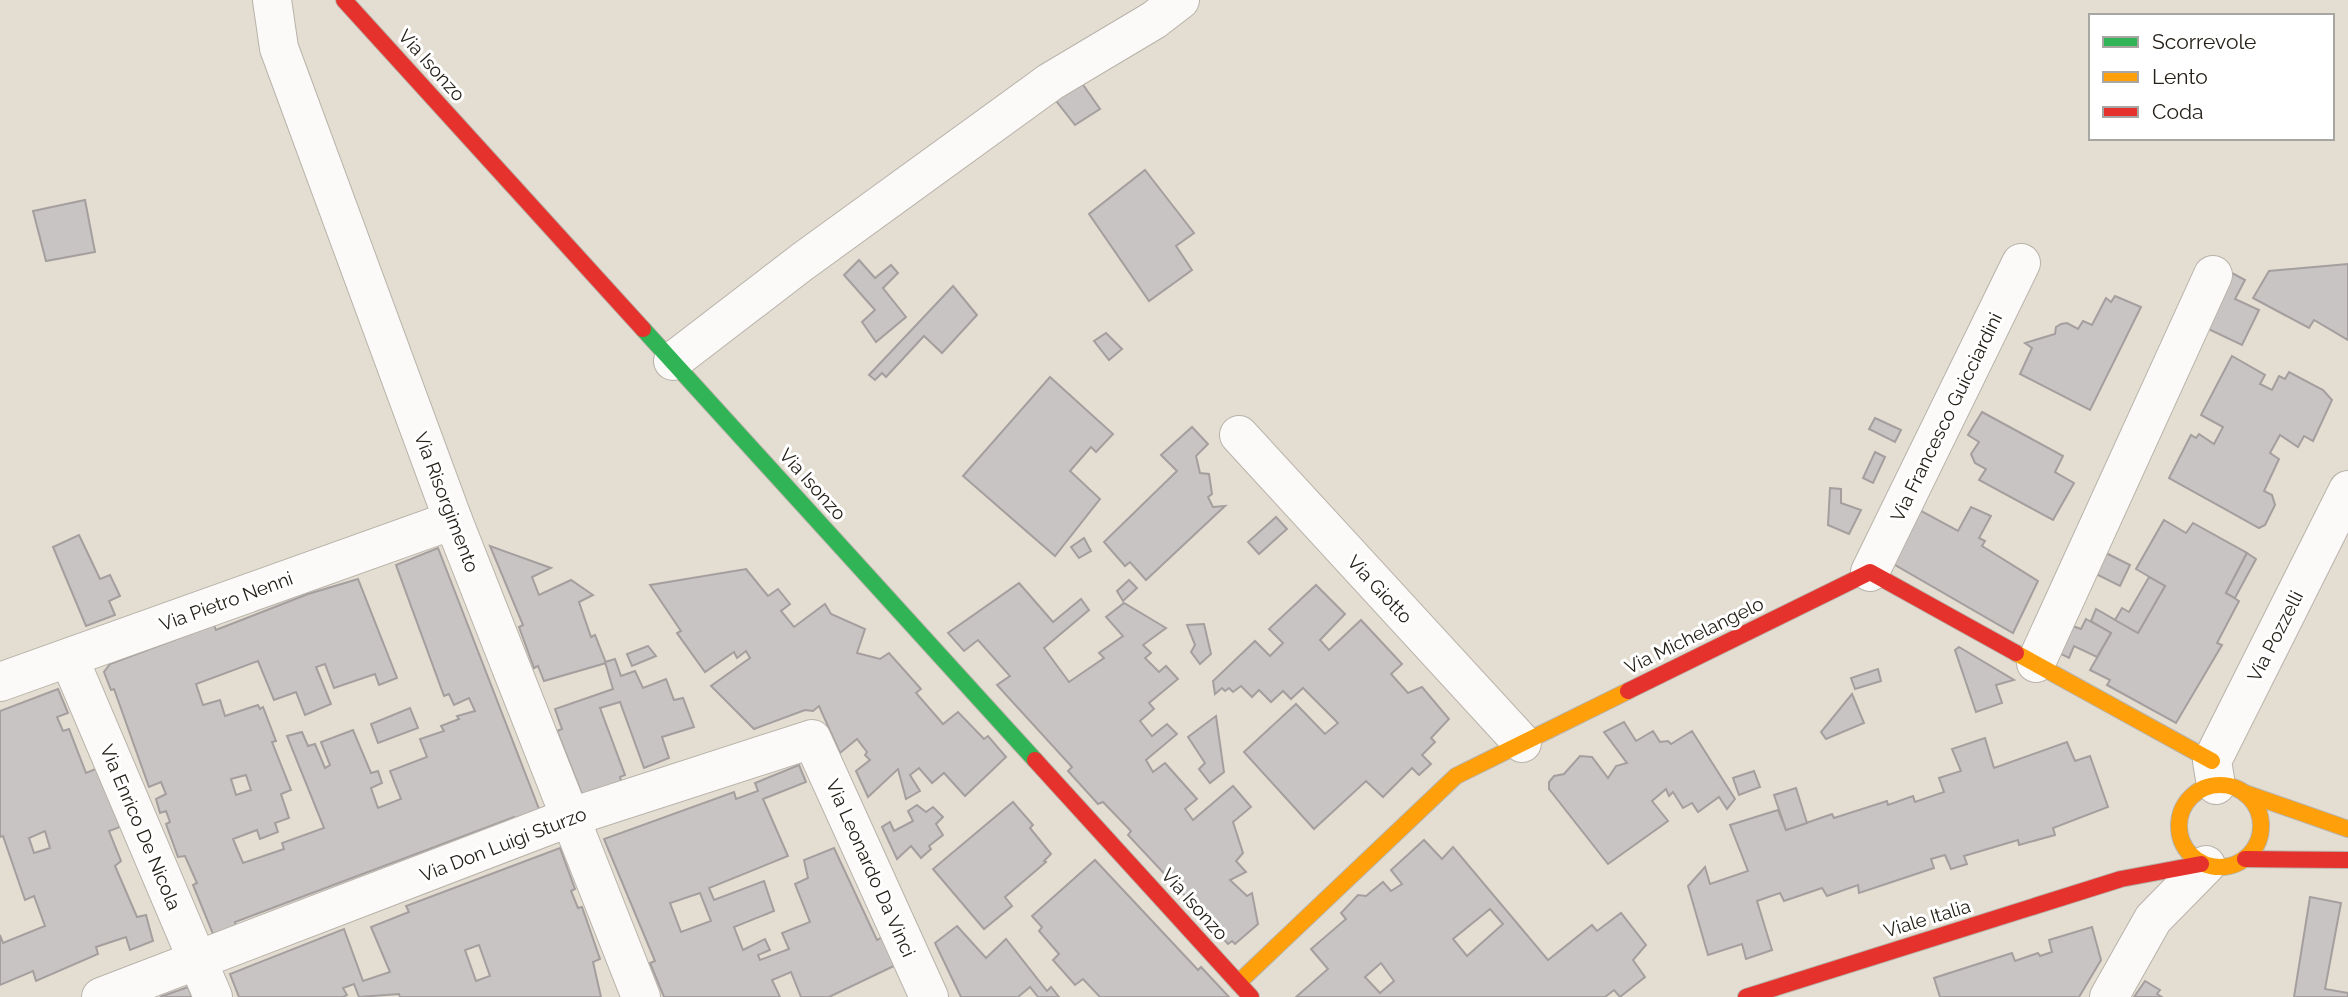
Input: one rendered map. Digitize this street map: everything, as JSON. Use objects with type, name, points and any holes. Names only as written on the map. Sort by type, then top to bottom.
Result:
[{"type":"street","name":"Via Risorgimento","points":[[272,0],[279,48],[453,520],[568,818],[641,997]]},
{"type":"street","name":"Via Isonzo","points":[[345,0],[1251,997]]},
{"type":"street","points":[[673,361],[802,262],[1049,82],[1154,20],[1180,0]]},
{"type":"street","name":"Via Francesco Guicciardini","points":[[1870,572],[2021,263]]},
{"type":"street","points":[[2036,663],[2213,275]]},
{"type":"street","name":"Via Giotto","points":[[1239,435],[1522,743]]},
{"type":"street","name":"Via Pozzelli","points":[[2224,780],[2348,490]]},
{"type":"street","name":"Via Pietro Nenni","points":[[0,682],[453,520]]},
{"type":"street","points":[[1870,572],[2036,663],[2224,780],[2254,802],[2261,827],[2254,850],[2245,859]]},
{"type":"street","name":"Via Michelangelo","points":[[1238,983],[1456,776],[1870,572]]},
{"type":"street","name":"Via Enrico De Nicola","points":[[69,658],[213,997]]},
{"type":"street","name":"Via Don Luigi Sturzo","points":[[101,997],[568,818],[812,739]]},
{"type":"street","name":"Via Leonardo Da Vinci","points":[[812,739],[929,997]]},
{"type":"street","points":[[2224,780],[2348,829]]},
{"type":"street","name":"Viale Italia","points":[[2121,879],[2160,849],[2178,827],[2185,803],[2193,794],[2224,780]]},
{"type":"street","points":[[2109,997],[2153,919],[2204,865],[2185,848],[2178,827]]},
{"type":"street","name":"Viale Italia","points":[[1746,997],[2121,879],[2204,865],[2220,868],[2245,859],[2348,860]]},
{"type":"building","points":[[1079,79],[1100,109],[1075,125],[1053,97]]},
{"type":"building","points":[[1145,170],[1194,233],[1176,246],[1192,270],[1149,301],[1089,214]]},
{"type":"building","points":[[85,200],[95,252],[46,261],[33,211]]},
{"type":"building","points":[[859,260],[875,278],[891,265],[898,273],[883,288],[906,317],[876,342],[862,322],[875,310],[844,275]]},
{"type":"building","points":[[2348,264],[2348,340],[2314,320],[2309,328],[2253,298],[2269,271]]},
{"type":"building","points":[[2230,272],[2245,280],[2235,299],[2259,310],[2242,345],[2204,327]]},
{"type":"building","points":[[953,286],[977,315],[942,353],[924,336],[886,377],[882,373],[875,380],[869,375]]},
{"type":"building","points":[[2115,296],[2141,307],[2090,410],[2020,374],[2032,348],[2025,343],[2055,334],[2056,327],[2061,324],[2067,323],[2078,329],[2083,321],[2092,325],[2106,298],[2111,302]]},
{"type":"building","points":[[1106,333],[1122,349],[1109,360],[1094,341]]},
{"type":"building","points":[[2232,356],[2265,375],[2260,384],[2272,390],[2279,376],[2285,379],[2289,372],[2323,390],[2332,400],[2313,441],[2304,436],[2298,447],[2280,435],[2270,453],[2279,459],[2264,491],[2272,495],[2275,505],[2265,525],[2259,528],[2169,478],[2191,435],[2196,438],[2199,434],[2214,444],[2223,427],[2201,415]]},
{"type":"building","points":[[1050,377],[1113,434],[1096,452],[1091,447],[1070,471],[1100,499],[1055,556],[963,476]]},
{"type":"building","points":[[1982,412],[2063,456],[2055,472],[2074,483],[2053,520],[1979,480],[1986,469],[1975,463],[1971,454],[1979,442],[1968,435]]},
{"type":"building","points":[[1875,418],[1901,430],[1895,442],[1869,429]]},
{"type":"building","points":[[1192,427],[1208,444],[1196,456],[1200,473],[1209,474],[1212,494],[1208,497],[1213,507],[1225,506],[1146,580],[1130,562],[1125,566],[1104,542],[1177,471],[1161,455]]},
{"type":"building","points":[[1875,452],[1885,457],[1873,483],[1863,478]]},
{"type":"building","points":[[1830,488],[1841,489],[1841,503],[1861,510],[1849,534],[1828,525]]},
{"type":"building","points":[[1912,506],[1958,531],[1971,507],[1991,516],[1979,538],[1985,541],[1982,546],[2038,581],[2013,633],[1890,562]]},
{"type":"building","points":[[1276,517],[1287,529],[1259,554],[1248,542]]},
{"type":"building","points":[[2164,520],[2186,533],[2193,523],[2247,553],[2226,593],[2239,601],[2217,643],[2222,645],[2176,723],[2107,685],[2110,680],[2090,670],[2111,633],[2091,621],[2096,609],[2138,633],[2165,586],[2136,569]]},
{"type":"building","points":[[79,535],[100,579],[110,575],[120,596],[109,601],[115,615],[86,626],[53,547]]},
{"type":"building","points":[[1084,538],[1091,551],[1079,558],[1071,547]]},
{"type":"building","points":[[490,546],[551,568],[532,577],[539,595],[571,580],[593,595],[579,602],[591,637],[595,635],[606,663],[544,681],[538,666],[534,668],[519,627],[523,625]]},
{"type":"building","points":[[438,548],[539,809],[516,822],[514,817],[235,922],[236,926],[213,934],[193,885],[197,883],[185,856],[178,857],[166,824],[170,822],[166,811],[160,813],[156,799],[166,794],[161,782],[149,787],[114,689],[111,690],[104,672],[110,664],[214,625],[216,630],[308,594],[358,579],[397,678],[379,685],[375,674],[334,688],[325,664],[316,667],[331,704],[305,715],[296,692],[274,700],[258,661],[196,684],[203,705],[220,700],[225,716],[258,705],[260,709],[263,707],[276,741],[272,742],[291,790],[281,794],[289,818],[275,823],[278,832],[260,839],[257,830],[233,839],[243,863],[284,849],[282,843],[324,828],[287,736],[302,732],[308,746],[315,744],[325,768],[330,765],[321,742],[353,730],[371,773],[378,771],[382,783],[371,788],[378,808],[401,799],[390,771],[427,757],[420,739],[444,731],[441,726],[459,719],[457,716],[475,711],[469,698],[454,705],[449,694],[444,696],[396,565]],"holes":[[[246,775],[251,790],[236,795],[231,779]]]},
{"type":"building","points":[[2102,551],[2130,565],[2120,586],[2092,572]]},
{"type":"building","points":[[2247,553],[2256,559],[2235,598],[2226,593]]},
{"type":"building","points":[[746,569],[768,596],[778,589],[790,604],[781,611],[794,627],[825,604],[831,614],[865,629],[857,653],[880,659],[889,653],[921,689],[916,693],[943,724],[958,712],[984,739],[988,736],[1006,757],[965,796],[944,773],[932,783],[919,768],[910,775],[920,791],[906,799],[898,769],[868,797],[856,771],[870,760],[865,755],[867,752],[857,739],[840,753],[819,706],[813,711],[805,710],[754,729],[711,686],[750,658],[746,651],[737,658],[734,652],[705,672],[677,633],[681,631],[650,585]]},
{"type":"building","points":[[2149,577],[2165,586],[2138,633],[2115,620],[2122,608],[2129,612]]},
{"type":"building","points":[[1129,580],[1137,588],[1123,601],[1117,591]]},
{"type":"building","points":[[1019,583],[1053,622],[1081,599],[1089,610],[1044,648],[1069,682],[1104,658],[1099,653],[1123,636],[1106,617],[1124,603],[1166,628],[1143,645],[1151,653],[1145,658],[1159,672],[1166,666],[1178,679],[1149,703],[1154,709],[1140,721],[1152,736],[1167,724],[1177,734],[1146,760],[1153,772],[1165,763],[1197,799],[1185,809],[1193,820],[1233,786],[1251,807],[1233,822],[1243,853],[1236,861],[1246,872],[1230,880],[1247,896],[1252,893],[1258,924],[1235,944],[1232,941],[1228,944],[1217,932],[1220,929],[1191,896],[1188,899],[1128,835],[1131,831],[1103,802],[1098,804],[1068,771],[1072,767],[997,685],[1010,676],[978,640],[964,651],[948,633]]},
{"type":"building","points":[[1316,585],[1345,614],[1320,640],[1329,650],[1361,620],[1402,664],[1391,674],[1408,693],[1422,687],[1449,719],[1431,738],[1435,742],[1422,755],[1431,764],[1419,775],[1412,768],[1383,797],[1366,781],[1314,829],[1244,752],[1296,704],[1325,734],[1338,723],[1303,688],[1291,699],[1283,691],[1271,702],[1259,690],[1252,697],[1241,686],[1233,692],[1229,688],[1225,691],[1222,688],[1215,694],[1213,681],[1255,641],[1270,656],[1283,643],[1269,629]]},
{"type":"building","points":[[2086,619],[2111,633],[2097,657],[2074,646],[2069,658],[2055,651],[2067,624],[2081,629]]},
{"type":"building","points":[[1204,624],[1211,654],[1200,664],[1191,652],[1195,645],[1187,625]]},
{"type":"building","points":[[648,646],[656,656],[632,666],[627,654]]},
{"type":"building","points":[[1959,647],[2014,680],[1996,685],[2002,703],[1976,712],[1955,650]]},
{"type":"building","points":[[615,659],[621,676],[635,671],[643,688],[666,679],[674,700],[683,698],[694,727],[662,737],[669,758],[644,768],[620,702],[600,708],[625,775],[620,777],[622,784],[583,797],[557,731],[562,729],[555,709],[613,689],[605,662]]},
{"type":"building","points":[[1878,669],[1881,681],[1855,689],[1851,678]]},
{"type":"building","points":[[58,689],[68,713],[57,717],[63,731],[69,729],[86,773],[98,768],[120,827],[109,831],[121,861],[115,866],[137,917],[146,915],[153,941],[130,950],[126,937],[96,947],[98,954],[36,981],[33,971],[0,985],[0,935],[3,943],[45,926],[34,896],[25,900],[3,836],[0,837],[0,711]],"holes":[[[45,831],[50,848],[34,853],[29,838]]]},
{"type":"building","points":[[1852,694],[1864,723],[1826,739],[1821,732]]},
{"type":"building","points":[[410,708],[418,728],[378,743],[371,724]]},
{"type":"building","points":[[1216,716],[1224,772],[1210,783],[1199,769],[1205,763],[1188,737]]},
{"type":"building","points":[[1624,722],[1636,741],[1653,731],[1660,742],[1668,741],[1671,744],[1692,731],[1735,799],[1727,809],[1719,797],[1698,812],[1692,803],[1683,808],[1673,792],[1669,796],[1666,789],[1652,801],[1668,821],[1608,864],[1549,789],[1549,782],[1554,776],[1564,774],[1580,756],[1592,757],[1608,778],[1616,766],[1627,763],[1604,732]]},
{"type":"building","points":[[1985,738],[1994,768],[2067,742],[2075,761],[2090,756],[2108,807],[2053,828],[2055,835],[2019,845],[2018,840],[1964,856],[1967,864],[1951,869],[1945,855],[1931,859],[1934,868],[1859,893],[1858,885],[1827,896],[1822,888],[1784,901],[1780,893],[1757,901],[1772,950],[1746,959],[1742,944],[1708,955],[1688,886],[1705,867],[1710,884],[1748,871],[1730,825],[1778,810],[1786,830],[1832,814],[1834,818],[1887,801],[1888,805],[1913,796],[1915,802],[1944,792],[1939,778],[1961,771],[1952,749]]},
{"type":"building","points":[[799,765],[806,782],[763,799],[788,856],[709,888],[714,900],[764,881],[774,911],[734,927],[743,950],[765,939],[770,950],[758,955],[760,960],[789,949],[782,933],[810,922],[795,884],[808,878],[804,860],[834,848],[877,940],[884,936],[896,965],[829,997],[801,997],[791,972],[772,980],[780,997],[664,997],[650,963],[655,961],[604,839],[734,792],[736,799],[758,791],[755,783]],"holes":[[[700,893],[711,921],[681,932],[670,903]]]},
{"type":"building","points":[[1754,771],[1760,787],[1739,795],[1733,778]]},
{"type":"building","points":[[1796,788],[1807,823],[1786,830],[1774,795]]},
{"type":"building","points":[[1013,802],[1033,825],[1030,828],[1051,854],[1044,861],[1046,862],[1005,897],[1012,906],[984,929],[933,869]]},
{"type":"building","points":[[917,805],[926,812],[933,807],[943,817],[936,824],[943,835],[929,846],[931,849],[921,858],[911,846],[897,859],[882,827],[890,822],[894,831],[913,821],[908,811]]},
{"type":"building","points":[[1424,840],[1442,859],[1453,847],[1548,960],[1592,925],[1597,931],[1621,913],[1646,945],[1633,960],[1645,977],[1620,997],[1614,990],[1605,997],[1296,997],[1328,969],[1311,949],[1346,919],[1341,913],[1358,895],[1366,896],[1383,882],[1391,891],[1402,884],[1391,870]],"holes":[[[1490,909],[1503,924],[1467,956],[1453,939]],[[1381,963],[1394,981],[1380,993],[1365,977]]]},
{"type":"building","points":[[560,848],[575,889],[571,891],[578,908],[582,907],[600,959],[593,962],[601,997],[400,997],[399,994],[359,997],[354,984],[343,988],[347,995],[343,997],[239,997],[230,974],[344,929],[363,981],[390,972],[371,927],[409,912],[406,906]],"holes":[[[479,945],[490,976],[476,981],[465,950]]]},
{"type":"building","points":[[1095,860],[1198,970],[1201,967],[1229,997],[1100,997],[1083,979],[1075,985],[1053,960],[1059,954],[1039,931],[1042,927],[1032,916]]},
{"type":"building","points":[[2310,897],[2341,903],[2325,989],[2348,993],[2348,997],[2294,997]]},
{"type":"building","points":[[957,926],[986,958],[1006,939],[1047,991],[1051,987],[1059,997],[1038,997],[1030,987],[1018,997],[961,997],[935,943]]},
{"type":"building","points":[[2092,927],[2101,960],[2079,997],[1940,997],[1934,978],[2012,953],[2015,961],[2038,953],[2040,956],[2052,952],[2049,940]]},
{"type":"building","points":[[2145,981],[2160,990],[2157,994],[2162,997],[2134,997]]},
{"type":"building","points":[[188,987],[192,997],[160,997]]},
{"type":"traffic: fast","points":[[643,329],[1035,760]]},
{"type":"traffic: slow","points":[[2016,653],[2212,761]]},
{"type":"traffic: slow","points":[[1238,983],[1456,776],[1628,691]]},
{"type":"traffic: slow","points":[[2220,785],[2236,788],[2249,797],[2258,810],[2261,826],[2258,842],[2249,855],[2236,864],[2220,867],[2204,864],[2191,855],[2182,842],[2179,826],[2182,810],[2191,797],[2204,788],[2220,785]]},
{"type":"traffic: slow","points":[[2245,793],[2348,829]]},
{"type":"traffic: jam","points":[[344,0],[643,329]]},
{"type":"traffic: jam","points":[[1628,691],[1870,572],[2016,653]]},
{"type":"traffic: jam","points":[[1035,760],[1251,997]]},
{"type":"traffic: jam","points":[[2245,859],[2348,860]]},
{"type":"traffic: jam","points":[[1746,997],[2121,879],[2201,864]]}]
